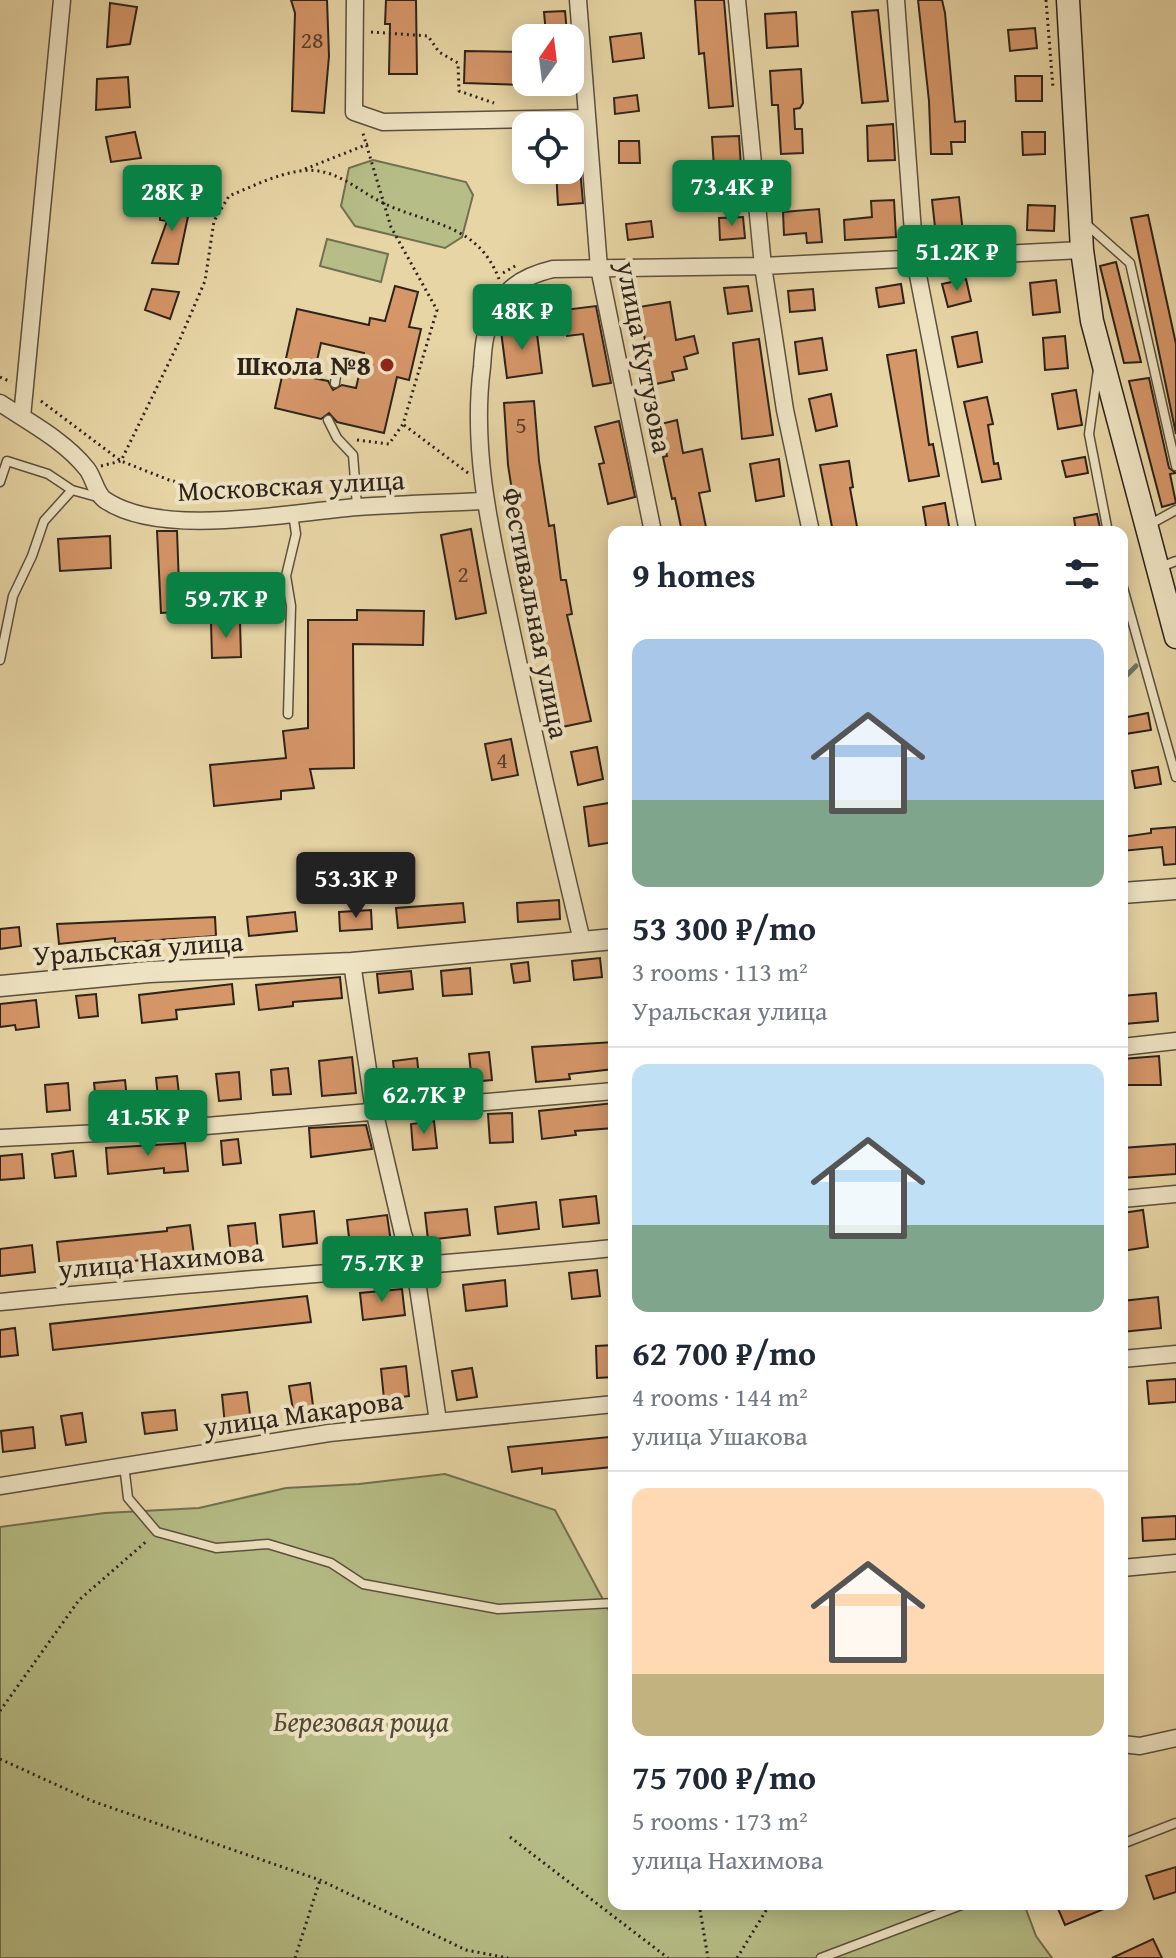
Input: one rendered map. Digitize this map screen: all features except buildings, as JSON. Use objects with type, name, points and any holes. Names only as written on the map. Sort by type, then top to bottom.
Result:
[{"type":"main road","points":[[1068,0],[1082,250],[1101,356],[1147,526],[1167,564],[1176,637]]},
{"type":"street","points":[[22,417],[62,0]]},
{"type":"street","name":"улица Кутузова","points":[[578,0],[599,268],[652,526]]},
{"type":"street","points":[[737,0],[763,266],[785,410],[810,526]]},
{"type":"street","points":[[896,0],[915,260],[967,526]]},
{"type":"street","points":[[355,5],[354,112],[383,122],[587,118]]},
{"type":"street","points":[[501,286],[526,275],[553,269],[763,266],[1082,250]]},
{"type":"street","name":"Фестивальная улица","points":[[501,286],[486,333],[480,384],[479,435],[485,501],[530,723],[582,941]]},
{"type":"street","points":[[0,403],[48,434],[88,469],[103,499]]},
{"type":"street","name":"Московская улица","points":[[103,499],[136,513],[164,518],[228,520],[357,507],[485,501]]},
{"type":"street","points":[[1128,893],[1176,889]]},
{"type":"street","name":"Уральская улица","points":[[0,986],[149,972],[352,963],[608,939]]},
{"type":"street","points":[[352,963],[374,1110],[403,1234],[415,1268],[438,1421]]},
{"type":"street","points":[[1128,1046],[1176,1041]]},
{"type":"street","points":[[0,1138],[159,1130],[608,1091]]},
{"type":"street","points":[[1128,1198],[1176,1194]]},
{"type":"street","name":"улица Нахимова","points":[[0,1302],[216,1280],[415,1268],[608,1249]]},
{"type":"street","points":[[1128,1358],[1176,1354]]},
{"type":"street","name":"улица Макарова","points":[[0,1486],[329,1433],[608,1405]]},
{"type":"street","points":[[1128,1567],[1176,1563]]},
{"type":"street","points":[[1128,1745],[1140,1746],[1176,1738]]},
{"type":"lane","points":[[1080,218],[1130,263],[1176,466]]},
{"type":"lane","points":[[1101,356],[1089,434],[1106,526]]},
{"type":"lane","points":[[335,383],[337,368]]},
{"type":"lane","points":[[328,420],[337,438],[353,455],[357,507]]},
{"type":"lane","points":[[0,482],[7,461],[48,474],[72,490],[103,499]]},
{"type":"lane","points":[[0,660],[13,596],[44,521],[72,490]]},
{"type":"lane","points":[[1147,526],[1176,510]]},
{"type":"lane","points":[[288,714],[291,606],[286,576],[296,534],[293,514]]},
{"type":"lane","points":[[1128,605],[1176,777]]},
{"type":"lane","points":[[124,1464],[128,1498],[157,1532],[216,1548],[268,1544],[331,1563],[363,1584],[498,1609],[608,1603]]},
{"type":"lane","points":[[1128,1842],[1176,1823]]},
{"type":"lane","points":[[821,1958],[948,1910]]},
{"type":"path","points":[[355,5],[373,34],[428,36],[439,52],[458,63],[459,91],[499,105]]},
{"type":"path","points":[[337,438],[389,444],[403,424],[437,310],[391,227],[368,144],[354,112]]},
{"type":"path","points":[[121,461],[205,281],[214,221],[229,196],[368,144]]},
{"type":"path","points":[[301,170],[341,176],[384,203],[457,229],[488,254],[501,286]]},
{"type":"path","points":[[501,286],[510,267],[521,264]]},
{"type":"path","points":[[0,377],[25,389],[121,461],[169,480],[241,498],[313,495]]},
{"type":"path","points":[[403,424],[455,463]]},
{"type":"path","points":[[88,469],[121,461]]},
{"type":"path","points":[[470,461],[470,475]]},
{"type":"path","points":[[0,1711],[79,1600],[157,1532]]},
{"type":"path","points":[[0,1759],[92,1801],[320,1880],[466,1950],[508,1958]]},
{"type":"path","points":[[510,1837],[668,1958]]},
{"type":"path","points":[[295,1958],[320,1880]]},
{"type":"path","points":[[700,1910],[708,1958]]},
{"type":"path","points":[[737,1958],[766,1910]]},
{"type":"green space","points":[[373,160],[466,182],[473,195],[462,237],[445,248],[355,226],[341,206],[349,168]]},
{"type":"green space","points":[[327,239],[388,254],[381,282],[320,266]]},
{"type":"green space","name":"Березовая роща","points":[[445,1474],[555,1510],[608,1609],[608,1910],[1026,1910],[1036,1936],[1052,1958],[0,1958],[0,1527],[105,1513],[199,1508],[286,1488],[359,1484]]},
{"type":"waterway","points":[[1128,674],[1136,666]]},
{"type":"place","name":"Школа №8","points":[[387,365]]}]
